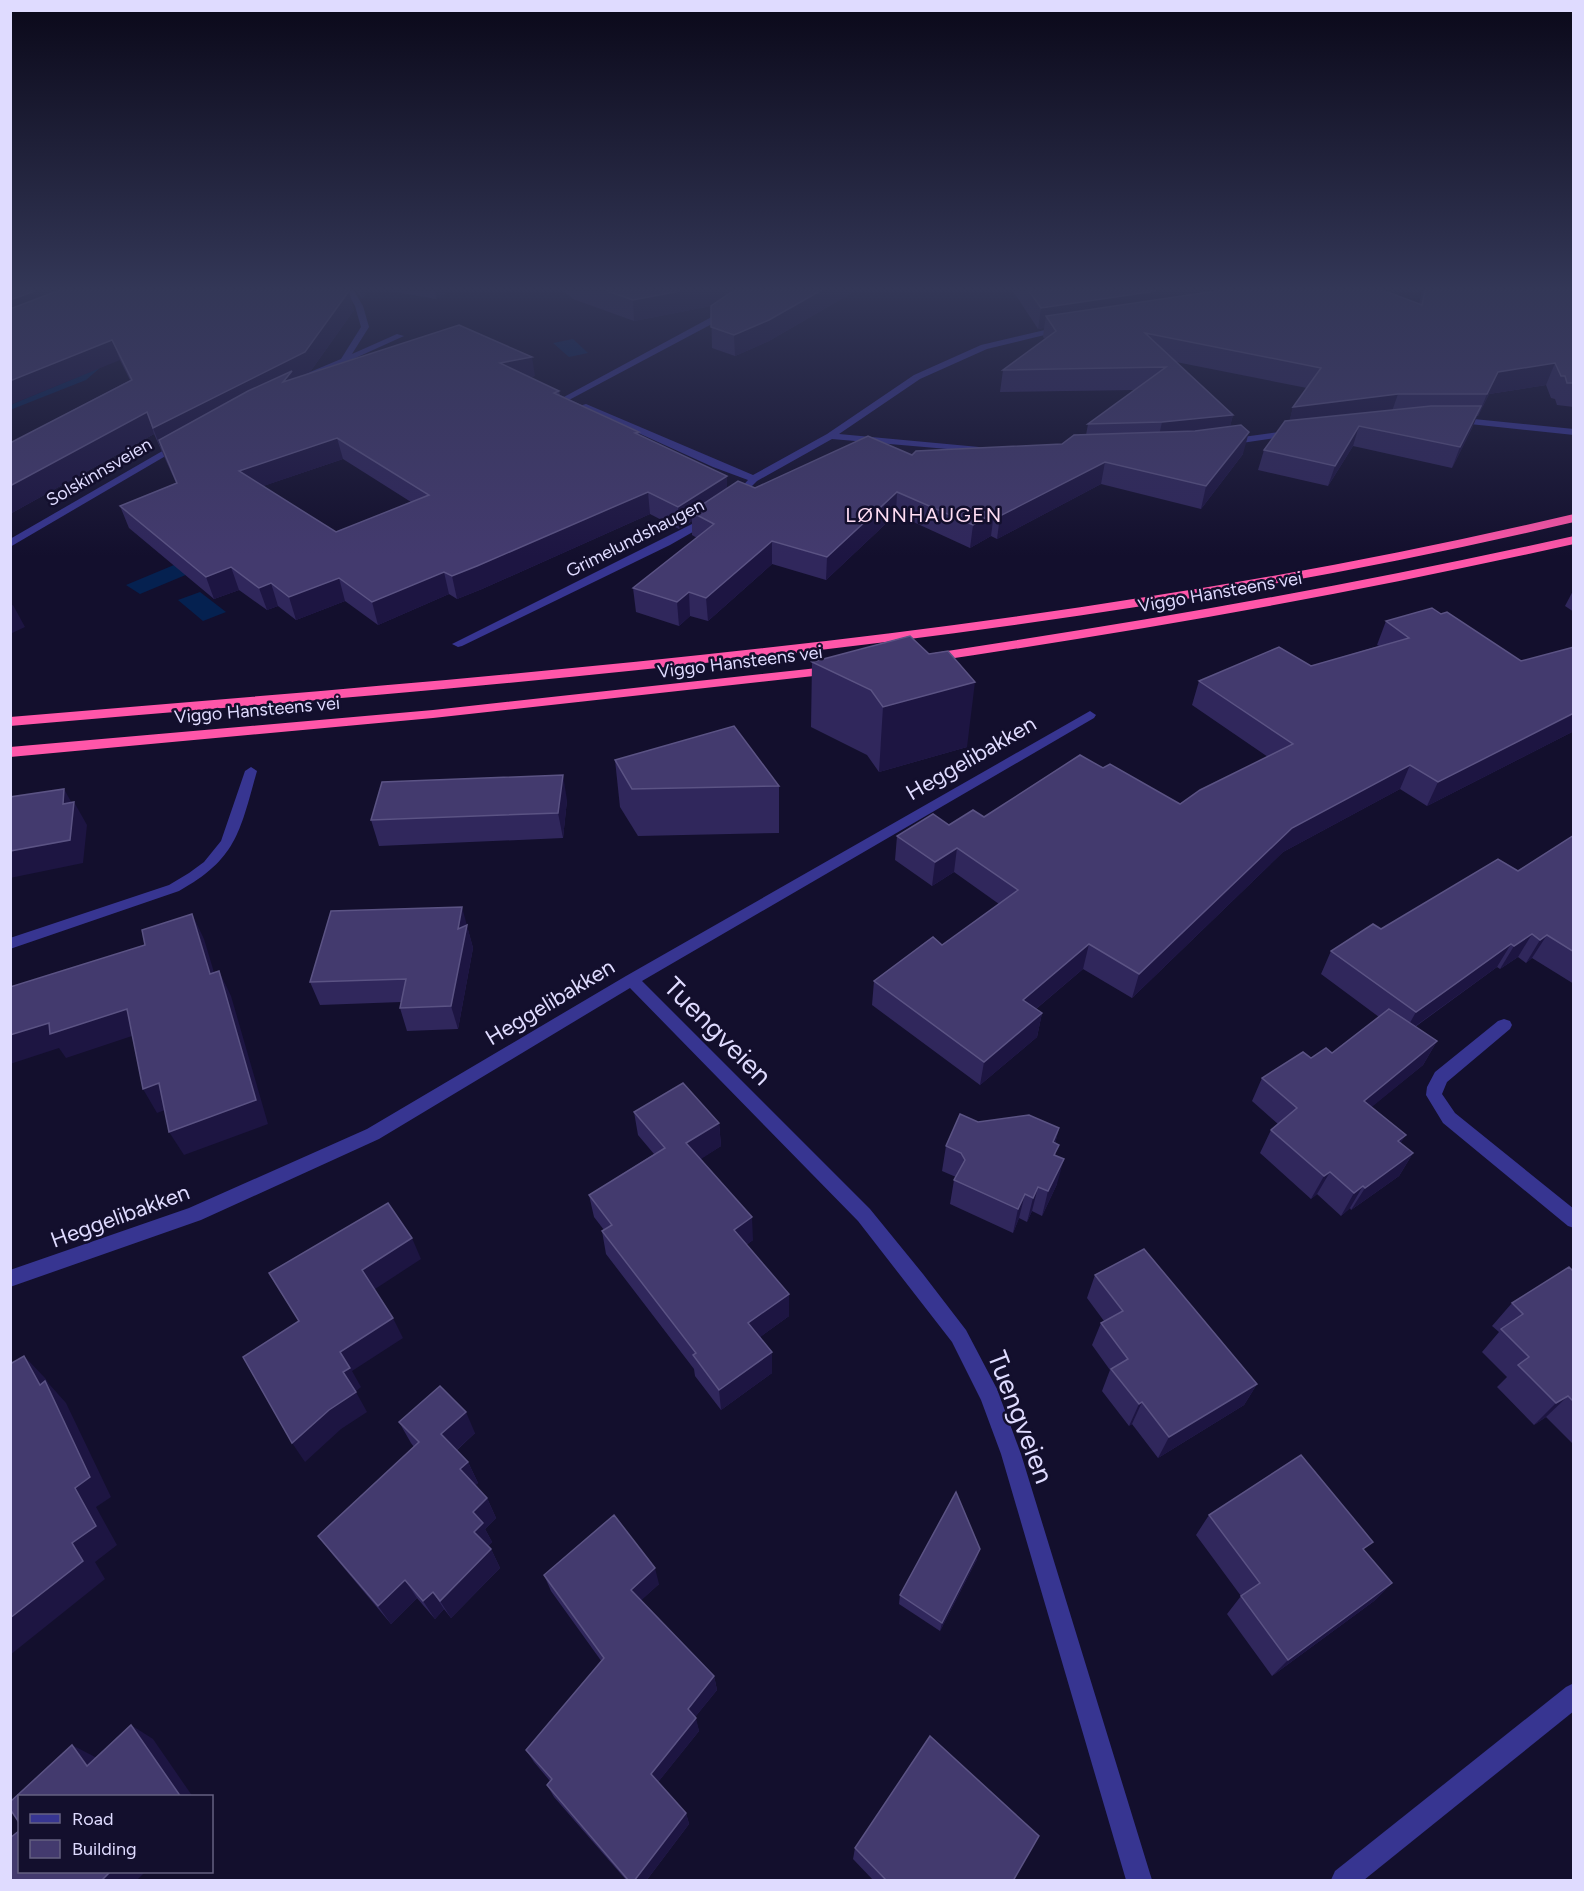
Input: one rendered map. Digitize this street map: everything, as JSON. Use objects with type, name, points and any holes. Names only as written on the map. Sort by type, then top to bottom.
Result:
[{"type":"highway","name":"Viggo Hansteens vei","points":[[10,721],[441,686],[898,636],[1249,584],[1574,518]]},
{"type":"highway","name":"Viggo Hansteens vei","points":[[908,661],[1274,603],[1422,575],[1574,540]]},
{"type":"highway","name":"Viggo Hansteens vei","points":[[10,752],[433,714],[850,668]]},
{"type":"street","points":[[294,383],[302,379]]},
{"type":"street","points":[[601,379],[566,398],[716,465],[754,479]]},
{"type":"street","name":"Grimelundshaugen","points":[[458,644],[700,525],[739,496],[754,479],[830,436],[914,379]]},
{"type":"street","points":[[1443,420],[1574,432]]},
{"type":"street","points":[[1212,444],[1303,432]]},
{"type":"street","name":"Solskinnsveien","points":[[10,544],[194,436]]},
{"type":"street","points":[[830,436],[990,451]]},
{"type":"street","name":"Heggelibakken","points":[[10,1279],[195,1214],[373,1134],[631,980],[1090,715]]},
{"type":"street","points":[[10,944],[174,888],[197,876],[222,855],[251,771]]},
{"type":"street","name":"Tuengveien","points":[[631,980],[864,1215],[959,1336],[990,1396],[1011,1454],[1139,1881]]},
{"type":"street","points":[[1504,1025],[1442,1077],[1435,1087],[1434,1095],[1449,1118],[1574,1220]]},
{"type":"street","points":[[1344,1881],[1574,1695]]},
{"type":"water","points":[[174,565],[188,574],[140,594],[126,585]]},
{"type":"water","points":[[200,592],[226,612],[203,621],[178,600]]},
{"type":"building","points":[[251,379],[153,428],[147,412],[10,486],[10,443],[132,380]]},
{"type":"building","points":[[274,379],[285,379],[283,382],[292,379],[534,379],[559,391],[554,393],[727,476],[678,507],[648,492],[452,576],[444,572],[372,602],[339,578],[289,597],[271,583],[259,588],[231,567],[206,577],[120,506],[177,483],[159,440],[248,391]],"holes":[[[337,438],[429,495],[336,532],[239,471]]]},
{"type":"building","points":[[1149,379],[1195,379],[1233,415],[1162,422],[1088,424]]},
{"type":"building","points":[[1313,379],[1494,379],[1487,394],[1398,394],[1293,407]]},
{"type":"building","points":[[1566,379],[1574,379],[1574,383],[1567,383]]},
{"type":"building","points":[[1431,406],[1481,406],[1460,447],[1359,426],[1335,466],[1264,450],[1285,421]]},
{"type":"building","points":[[1241,425],[1249,432],[1206,486],[1105,462],[1000,516],[994,513],[973,525],[897,492],[827,557],[772,541],[706,598],[689,592],[677,602],[633,588],[714,524],[691,512],[738,481],[755,488],[868,436],[912,455],[916,451],[1062,444],[1074,435],[1195,431]]},
{"type":"building","points":[[1432,608],[1441,614],[1447,612],[1521,661],[1574,647],[1574,713],[1438,782],[1410,765],[1292,828],[1139,974],[1089,944],[1023,1000],[1042,1013],[984,1062],[874,981],[933,937],[942,945],[1018,890],[957,848],[935,862],[897,836],[933,814],[949,825],[973,810],[984,817],[1080,755],[1103,768],[1110,764],[1180,804],[1200,790],[1293,744],[1199,681],[1279,647],[1311,666],[1409,638],[1386,621]]},
{"type":"building","points":[[910,636],[929,654],[948,651],[975,682],[883,707],[871,690],[812,662]]},
{"type":"building","points":[[734,726],[779,786],[632,789],[615,760]]},
{"type":"building","points":[[563,775],[558,813],[371,820],[382,782]]},
{"type":"building","points":[[64,789],[63,804],[74,802],[70,840],[10,851],[10,797]]},
{"type":"building","points":[[1574,835],[1574,952],[1547,935],[1540,940],[1532,934],[1514,946],[1511,944],[1416,1012],[1331,951],[1373,924],[1381,929],[1498,859],[1518,871]]},
{"type":"building","points":[[462,907],[458,929],[467,925],[451,1006],[400,1008],[406,979],[310,982],[331,911]]},
{"type":"building","points":[[192,914],[210,974],[219,971],[256,1100],[169,1132],[159,1083],[143,1089],[127,1009],[50,1034],[49,1023],[10,1035],[10,987],[145,945],[142,930]]},
{"type":"building","points":[[1389,1009],[1437,1041],[1364,1101],[1406,1135],[1398,1141],[1413,1153],[1365,1188],[1363,1186],[1354,1193],[1330,1172],[1324,1176],[1271,1130],[1297,1108],[1262,1078],[1303,1052],[1311,1058],[1326,1048],[1332,1053]]},
{"type":"building","points":[[683,1083],[719,1123],[686,1143],[752,1217],[734,1230],[789,1294],[748,1323],[772,1352],[719,1390],[693,1355],[696,1353],[602,1231],[612,1225],[589,1195],[665,1148],[634,1112]]},
{"type":"building","points":[[960,1114],[978,1122],[1029,1115],[1059,1128],[1053,1142],[1059,1145],[1054,1155],[1064,1159],[1048,1191],[1038,1187],[1033,1198],[1025,1194],[1018,1209],[954,1180],[965,1160],[961,1153],[946,1146]]},
{"type":"building","points":[[388,1203],[412,1238],[362,1270],[393,1318],[340,1352],[350,1368],[343,1372],[356,1392],[329,1410],[292,1443],[243,1357],[299,1321],[269,1273]]},
{"type":"building","points":[[1144,1249],[1257,1384],[1169,1437],[1142,1402],[1139,1404],[1111,1369],[1128,1359],[1101,1323],[1123,1311],[1095,1275]]},
{"type":"building","points":[[1569,1267],[1574,1272],[1574,1402],[1568,1396],[1556,1403],[1518,1365],[1529,1357],[1501,1329],[1523,1314],[1512,1303]]},
{"type":"building","points":[[24,1356],[40,1385],[45,1381],[90,1477],[75,1488],[96,1526],[72,1543],[83,1561],[10,1618],[10,1364]]},
{"type":"building","points":[[440,1386],[466,1412],[441,1434],[468,1462],[460,1469],[487,1498],[473,1512],[483,1523],[474,1532],[491,1549],[440,1601],[433,1592],[423,1601],[405,1580],[378,1606],[318,1536],[419,1442],[399,1422]]},
{"type":"building","points":[[1301,1455],[1373,1542],[1363,1549],[1392,1583],[1288,1660],[1241,1596],[1260,1583],[1209,1515]]},
{"type":"building","points":[[956,1492],[980,1549],[942,1623],[900,1595]]},
{"type":"building","points":[[614,1515],[655,1568],[631,1590],[714,1676],[688,1709],[696,1718],[651,1774],[686,1813],[634,1881],[629,1881],[547,1785],[552,1779],[526,1750],[604,1658],[544,1575]]},
{"type":"building","points":[[131,1725],[180,1795],[18,1795],[18,1821],[10,1809],[10,1802],[72,1745],[87,1766]]},
{"type":"building","points":[[930,1736],[1039,1836],[1013,1881],[887,1881],[855,1848]]},
{"type":"building","points":[[18,1832],[18,1873],[109,1873],[101,1881],[10,1881],[10,1838]]},
{"type":"waterway","points":[[10,408],[80,379]]},
{"type":"district","name":"LØNNHAUGEN","points":[[924,515]]}]
